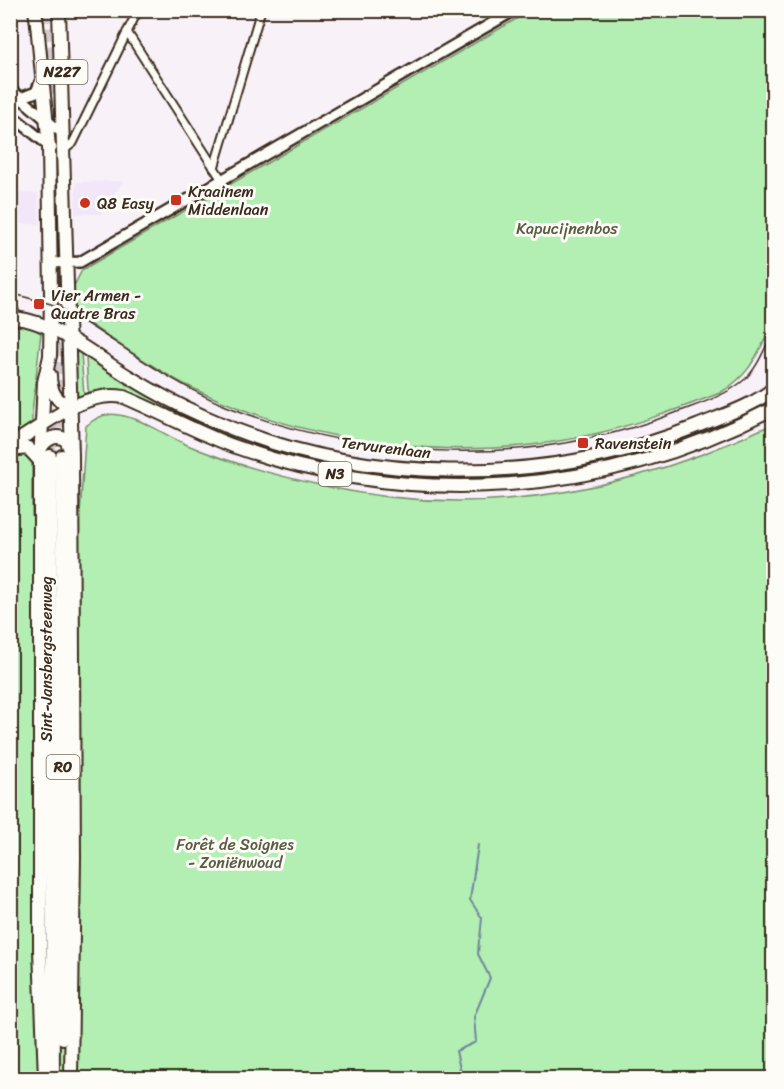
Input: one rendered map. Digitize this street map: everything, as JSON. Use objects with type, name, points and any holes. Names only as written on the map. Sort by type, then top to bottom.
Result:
[{"type":"main road","name":"N227","points":[[35,10],[48,121],[52,391],[69,407]]},
{"type":"main road","name":"N227","points":[[59,10],[62,50],[69,407]]},
{"type":"main road","points":[[27,321],[51,308]]},
{"type":"main road","name":"Tervurenlaan","points":[[10,318],[27,321],[67,338],[163,396],[244,432],[343,459],[426,469],[538,467],[599,456],[674,435],[728,413],[774,388]]},
{"type":"main road","points":[[50,356],[44,382],[40,428],[53,456],[74,869],[71,1078]]},
{"type":"main road","name":"Tervurenlaan","points":[[69,407],[111,395],[124,397],[235,447],[340,475],[396,484],[463,487],[540,482],[642,462],[724,432],[774,408]]},
{"type":"main road","points":[[10,445],[40,428],[69,407]]},
{"type":"main road","points":[[45,1078],[40,950],[53,456],[69,407]]},
{"type":"main road","points":[[10,450],[28,448],[53,456]]},
{"type":"main road","name":"Sint-Jansbergsteenweg","points":[[53,456],[53,1078]]},
{"type":"main road","name":"Sint-Jansbergsteenweg","points":[[53,456],[63,1078]]},
{"type":"street","points":[[10,114],[49,147],[63,151],[73,143],[138,10]]},
{"type":"street","points":[[214,168],[261,10]]},
{"type":"street","points":[[50,263],[80,262],[515,10]]},
{"type":"street","points":[[128,32],[222,180]]},
{"type":"street","points":[[21,98],[29,97],[38,91],[43,66]]},
{"type":"street","points":[[10,89],[62,134]]},
{"type":"shaded area","points":[[123,181],[101,214],[75,214],[76,182]]},
{"type":"shaded area","points":[[11,193],[38,193],[40,224],[11,224]]},
{"type":"green space","name":"Kapucijnenbos","points":[[530,11],[773,11],[773,324],[752,363],[731,386],[720,393],[645,420],[599,433],[547,443],[494,448],[440,448],[386,444],[333,435],[281,422],[230,405],[168,375],[75,314],[73,288],[82,270]]},
{"type":"green space","name":"Forêt de Soignes - Zoniënwoud","points":[[10,303],[16,304],[29,327],[41,333],[32,413],[32,515],[80,514],[86,426],[97,418],[110,414],[128,417],[202,451],[271,473],[324,486],[382,496],[440,501],[497,500],[554,494],[610,483],[719,448],[773,424],[773,1078],[11,1078]]},
{"type":"green space","points":[[74,352],[81,353],[84,395],[79,397],[76,393]]},
{"type":"green space","points":[[89,357],[124,380],[198,418],[375,469],[595,461],[773,394],[773,403],[726,426],[629,461],[534,479],[406,480],[311,464],[241,443],[132,393],[110,390],[90,394],[86,359]]},
{"type":"waterway","points":[[478,845],[470,900],[482,918],[480,938]]},
{"type":"waterway","points":[[462,1078],[456,1051],[476,1042],[474,1017],[490,978],[478,954],[479,940]]},
{"type":"tunnel","points":[[44,10],[51,114]]},
{"type":"tunnel","points":[[61,272],[62,456]]},
{"type":"tunnel","points":[[50,456],[52,386]]},
{"type":"tram line","points":[[10,293],[51,304],[66,311],[184,386],[226,406],[280,425],[336,438],[393,447],[450,451],[508,450],[565,443],[621,431],[702,403],[728,391],[749,375],[774,330]]},
{"type":"place","name":"Kraainem Middenlaan","points":[[176,200]]},
{"type":"place","name":"Q8 Easy","points":[[85,203]]},
{"type":"place","name":"Vier Armen - Quatre Bras","points":[[39,304]]},
{"type":"place","name":"Ravenstein","points":[[583,443]]}]
